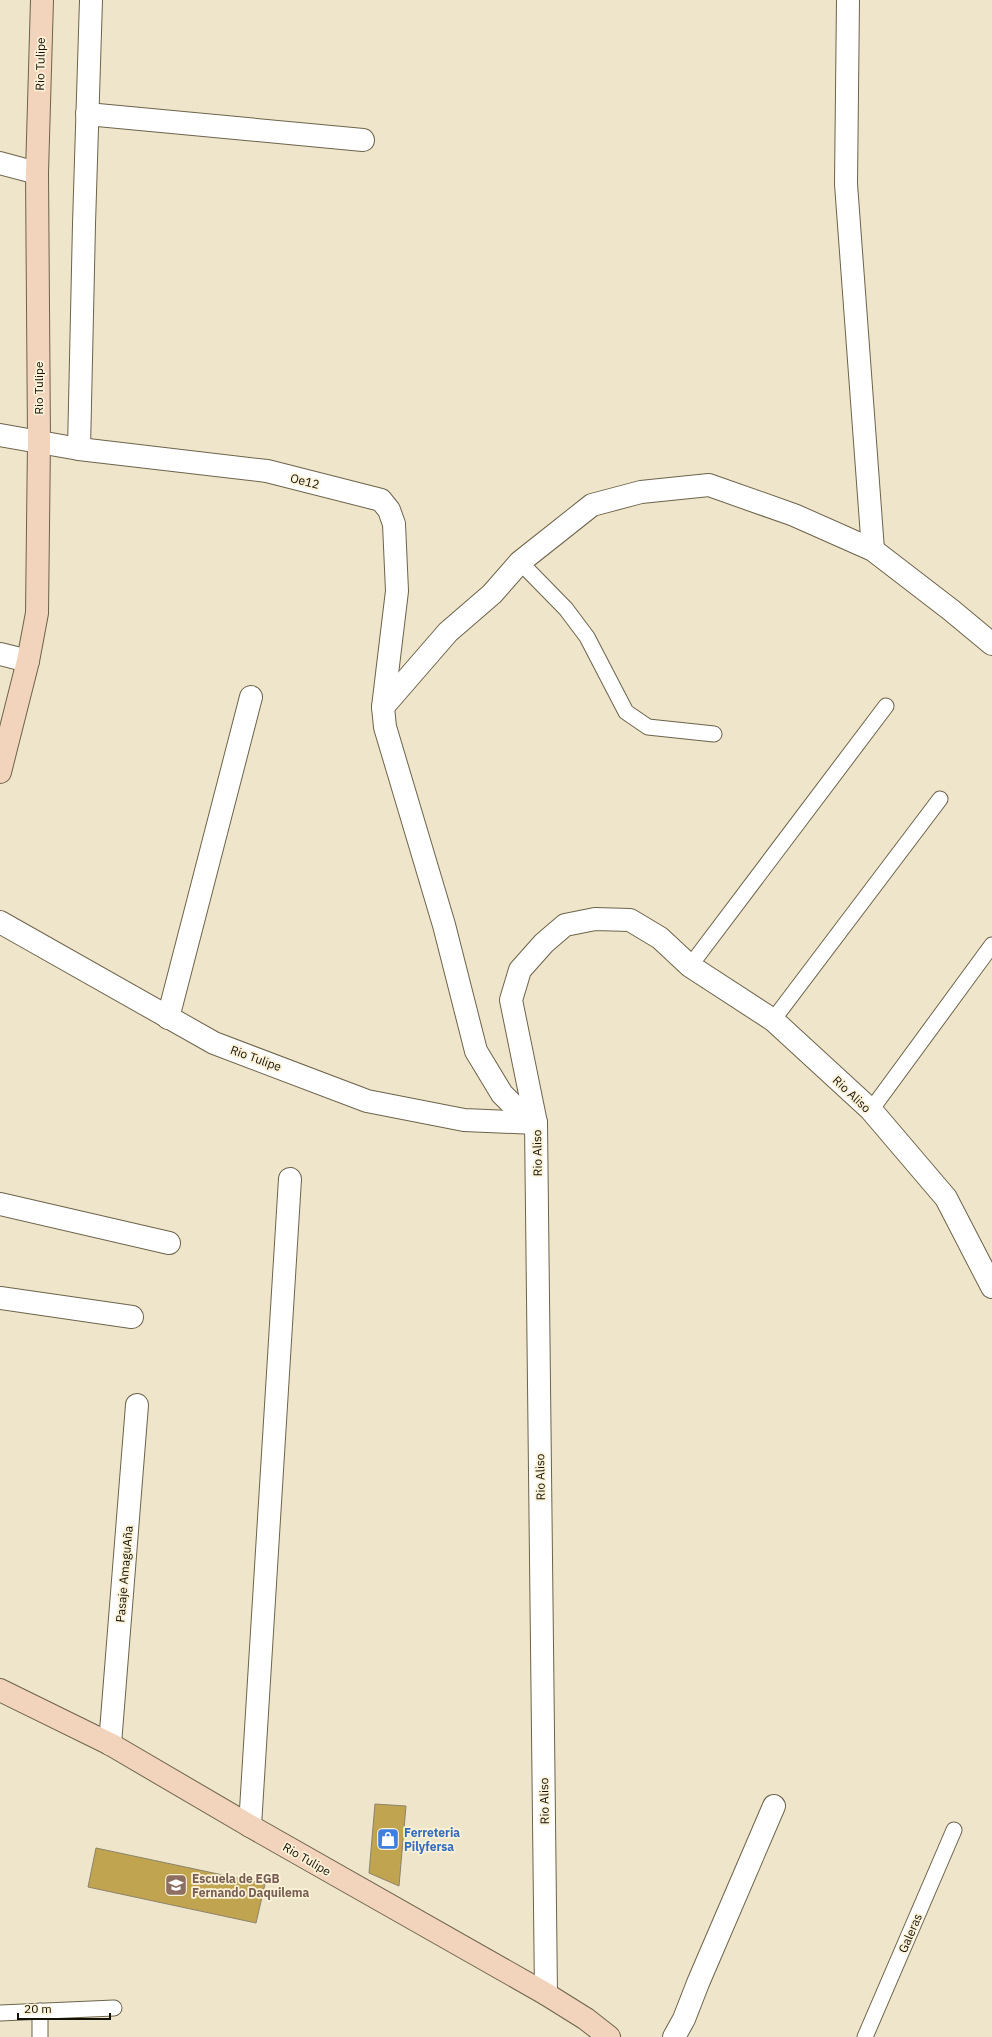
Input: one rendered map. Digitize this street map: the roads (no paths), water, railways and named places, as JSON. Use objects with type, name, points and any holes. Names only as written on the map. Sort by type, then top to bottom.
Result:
[{"type":"main road","name":"Rio Tulipe","points":[[0,772],[28,661],[37,613],[39,441],[37,173],[42,0]]},
{"type":"main road","name":"Rio Tulipe","points":[[0,1690],[110,1744],[250,1826],[546,1994],[586,2019],[609,2037]]},
{"type":"street","points":[[79,449],[91,0]]},
{"type":"street","points":[[848,0],[846,184],[873,550]]},
{"type":"street","points":[[87,114],[363,140]]},
{"type":"street","points":[[0,163],[37,173]]},
{"type":"street","name":"Oe12","points":[[0,435],[79,449],[267,471],[381,500],[388,510],[394,524],[397,591],[384,717]]},
{"type":"street","points":[[536,1122],[526,1117],[502,1094],[476,1051],[444,925],[384,717],[448,632],[492,594],[520,562],[592,505],[641,492],[710,485],[794,514],[873,550],[951,610],[992,644]]},
{"type":"street","points":[[0,654],[28,661]]},
{"type":"street","points":[[168,1018],[251,697]]},
{"type":"street","name":"Rio Aliso","points":[[546,1994],[536,1122],[511,1000],[520,970],[544,943],[565,925],[595,919],[630,920],[660,938],[690,966],[773,1020],[870,1110],[946,1198],[992,1287]]},
{"type":"street","name":"Rio Tulipe","points":[[0,922],[214,1043],[367,1101],[464,1120],[536,1122]]},
{"type":"street","points":[[250,1826],[290,1179]]},
{"type":"street","points":[[0,1204],[169,1243]]},
{"type":"street","points":[[0,1298],[132,1317]]},
{"type":"street","name":"Pasaje AmaguAña","points":[[110,1744],[137,1405]]},
{"type":"street","points":[[674,2037],[684,2018],[774,1806]]},
{"type":"lane","points":[[520,562],[566,609],[586,636],[626,712],[648,727],[714,734]]},
{"type":"lane","points":[[690,966],[886,706]]},
{"type":"lane","points":[[773,1020],[940,799]]},
{"type":"lane","points":[[870,1110],[992,945]]},
{"type":"lane","name":"Galeras","points":[[865,2037],[954,1830]]},
{"type":"lane","points":[[0,2013],[114,2008]]},
{"type":"lane","points":[[40,2011],[40,2037]]},
{"type":"place","name":"Ferreteria Pilyfersa","points":[[388,1839]]},
{"type":"place","name":"Escuela de EGB Fernando Daquilema","points":[[176,1885]]}]
